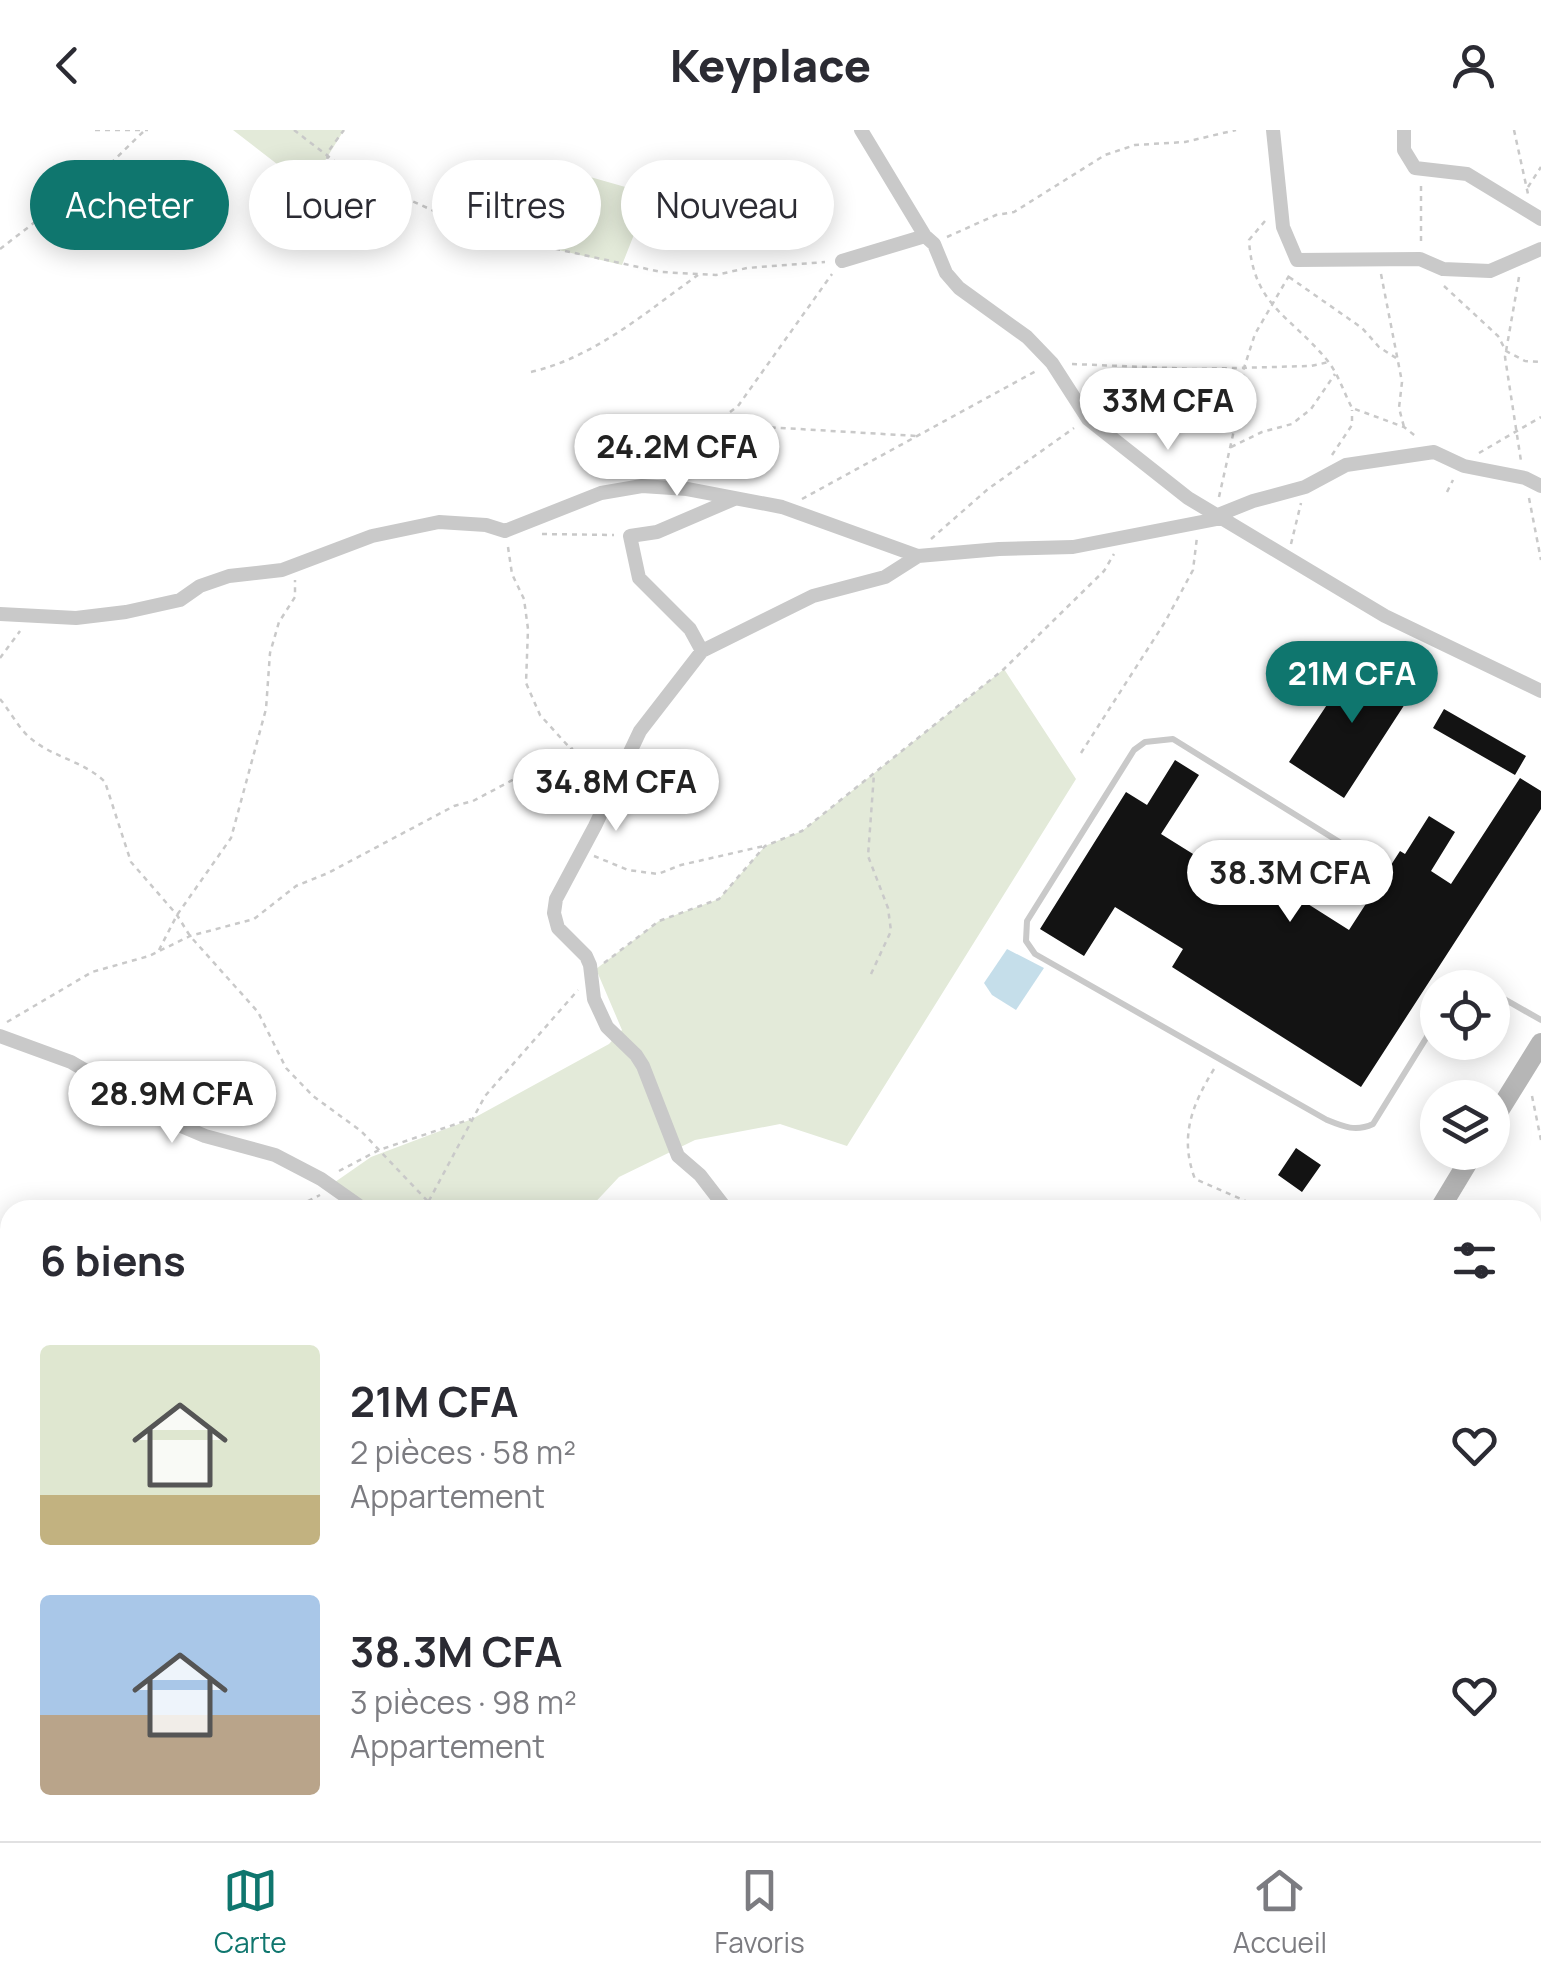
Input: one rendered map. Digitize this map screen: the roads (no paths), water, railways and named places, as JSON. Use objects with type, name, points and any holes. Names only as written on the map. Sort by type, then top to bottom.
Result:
[{"type":"street","points":[[861,130],[930,240],[946,273],[960,288],[1027,337],[1052,363],[1086,416],[1188,498],[1384,616],[1541,691]]},
{"type":"street","points":[[1273,130],[1283,226],[1297,260],[1420,259],[1443,269],[1490,271],[1541,249]]},
{"type":"street","points":[[1404,130],[1404,150],[1415,168],[1467,174],[1541,219]]},
{"type":"street","points":[[842,260],[930,240]]},
{"type":"street","points":[[0,614],[76,618],[126,612],[180,600],[200,586],[229,576],[282,570],[372,536],[440,522],[505,531],[601,493],[642,486],[687,489],[782,507],[918,556],[998,548],[1073,547],[1200,523],[1253,501],[1305,487],[1346,465],[1434,452],[1464,466],[1525,478],[1541,486]]},
{"type":"street","points":[[702,651],[690,629],[639,578],[630,536],[657,532],[734,499]]},
{"type":"street","points":[[719,1200],[700,1175],[678,1156],[643,1066],[598,1012],[586,956],[558,928],[556,900],[640,730],[702,651],[814,596],[884,577],[918,556]]},
{"type":"street","points":[[0,1036],[71,1062],[205,1136],[275,1155],[350,1200]]},
{"type":"street","points":[[1510,1093],[1541,1044]]},
{"type":"street","points":[[1445,1200],[1463,1170]]},
{"type":"lane","points":[[1370,861],[1174,739],[1144,742],[1134,750],[1027,921],[1026,941],[1035,954],[1327,1120],[1350,1129],[1373,1124],[1420,1048]]},
{"type":"lane","points":[[1510,1002],[1541,1020]]},
{"type":"water","points":[[1007,949],[1044,968],[1016,1010],[992,995],[984,983]]}]
